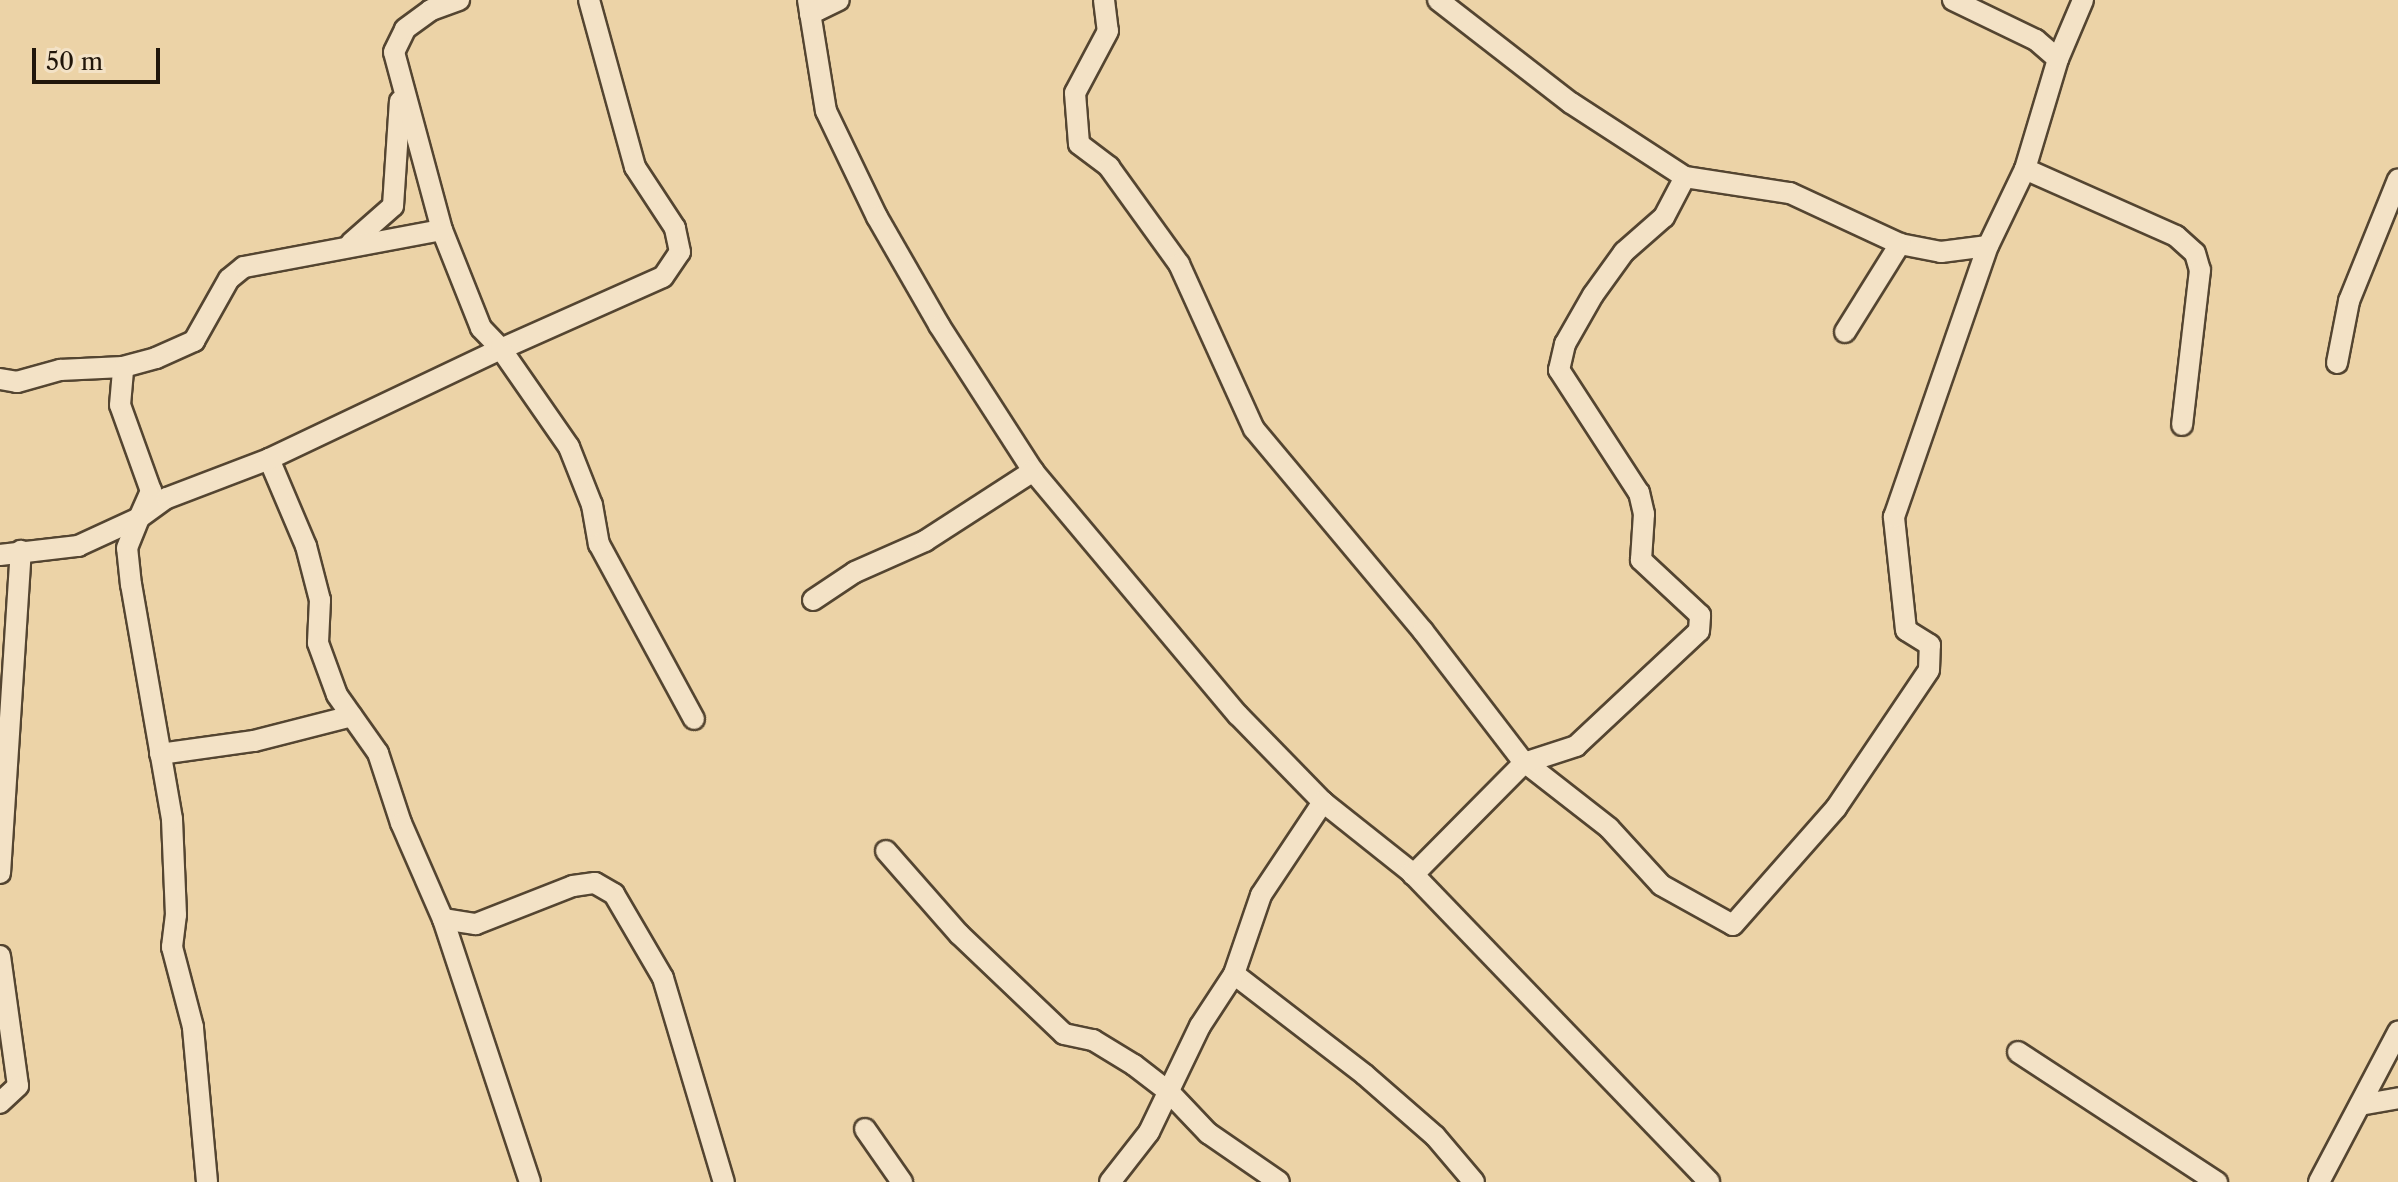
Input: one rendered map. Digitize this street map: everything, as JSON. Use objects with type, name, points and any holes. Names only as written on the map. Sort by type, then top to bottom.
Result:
[{"type":"street","points":[[459,0],[431,10],[405,29],[394,52],[442,230],[481,328],[501,349],[569,447],[592,505],[599,544],[694,719]]},
{"type":"street","points":[[0,555],[78,546],[139,518],[167,498],[269,459],[501,349],[663,277],[680,252],[675,228],[635,167],[589,0]]},
{"type":"street","points":[[839,0],[809,7],[826,111],[877,217],[1033,471],[1238,715],[1323,802],[1413,875],[1709,1182]]},
{"type":"street","points":[[1104,0],[1108,31],[1075,93],[1079,144],[1109,167],[1179,264],[1254,429],[1423,631],[1524,762],[1609,828],[1661,885],[1733,925],[1786,870],[1836,808],[1929,670],[1930,645],[1906,630],[1894,517],[1988,246],[2025,169],[2058,59],[2083,0]]},
{"type":"street","points":[[1438,0],[1571,103],[1685,177],[1790,193],[1900,244],[1941,252],[1988,246]]},
{"type":"street","points":[[1953,0],[2036,40],[2058,59]]},
{"type":"street","points":[[351,243],[393,206],[400,160],[400,81]]},
{"type":"street","points":[[2025,169],[2176,236],[2195,253],[2200,270],[2182,425]]},
{"type":"street","points":[[1413,875],[1524,762],[1576,746],[1699,631],[1700,615],[1641,560],[1644,514],[1639,493],[1559,370],[1565,344],[1593,295],[1624,252],[1664,217],[1685,177]]},
{"type":"street","points":[[2337,363],[2349,301],[2398,180]]},
{"type":"street","points":[[0,379],[17,382],[60,370],[123,367],[194,341],[229,279],[244,267],[351,243],[442,230]]},
{"type":"street","points":[[1845,332],[1900,244]]},
{"type":"street","points":[[123,367],[120,405],[151,491],[127,548],[172,819],[176,915],[172,947],[193,1027],[207,1182]]},
{"type":"street","points":[[269,459],[306,546],[320,600],[318,643],[337,695],[378,753],[401,823],[443,919],[530,1182]]},
{"type":"street","points":[[813,600],[855,572],[925,541],[1033,471]]},
{"type":"street","points":[[0,873],[21,551]]},
{"type":"street","points":[[160,754],[254,741],[352,716]]},
{"type":"street","points":[[1110,1182],[1149,1132],[1200,1026],[1234,974],[1261,895],[1323,802]]},
{"type":"street","points":[[886,851],[959,934],[1064,1034],[1093,1040],[1169,1092],[1208,1133],[1279,1182]]},
{"type":"street","points":[[443,919],[476,924],[573,886],[595,883],[614,894],[663,978],[724,1182]]},
{"type":"street","points":[[0,956],[18,1086],[0,1103]]},
{"type":"street","points":[[1234,974],[1365,1075],[1435,1136],[1474,1182]]},
{"type":"street","points":[[2319,1182],[2398,1032]]},
{"type":"street","points":[[2018,1052],[2217,1182]]},
{"type":"street","points":[[2360,1105],[2398,1098]]},
{"type":"street","points":[[865,1129],[902,1182]]}]
